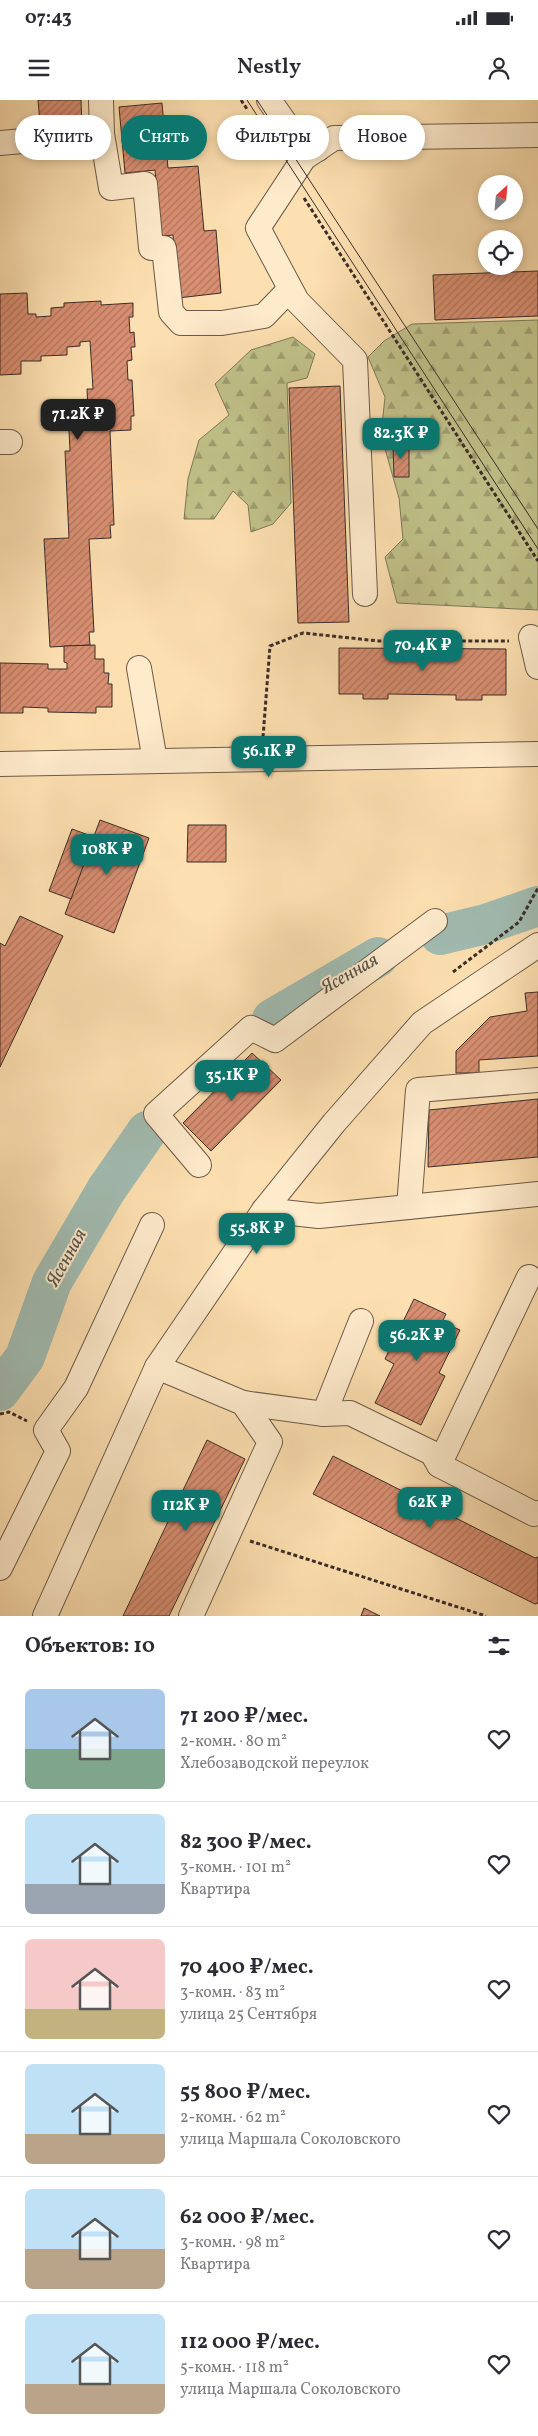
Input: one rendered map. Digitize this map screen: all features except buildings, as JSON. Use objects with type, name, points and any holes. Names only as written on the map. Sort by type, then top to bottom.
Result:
[{"type":"street","points":[[102,100],[102,115]]},
{"type":"street","points":[[269,100],[280,115]]},
{"type":"street","points":[[329,141],[334,138],[538,135]]},
{"type":"street","points":[[0,142],[15,141]]},
{"type":"street","points":[[106,160],[111,188],[145,184],[151,248],[164,248],[171,312],[181,323],[222,323],[264,316],[290,289]]},
{"type":"street","points":[[303,160],[258,228],[296,301],[355,360],[364,594]]},
{"type":"street","points":[[531,639],[538,667]]},
{"type":"street","points":[[139,668],[156,761]]},
{"type":"street","points":[[0,764],[538,754]]},
{"type":"street","points":[[199,1165],[156,1114],[251,1028],[275,1040],[434,921]]},
{"type":"street","points":[[45,1616],[157,1367],[264,1210],[334,1123],[422,1023],[538,945]]},
{"type":"street","points":[[409,1207],[418,1090],[538,1080]]},
{"type":"street","points":[[264,1210],[319,1216],[538,1194]]},
{"type":"street","points":[[0,1568],[58,1451],[46,1430],[76,1388],[152,1225]]},
{"type":"street","points":[[439,1466],[529,1278]]},
{"type":"street","points":[[324,1414],[361,1321]]},
{"type":"street","points":[[157,1367],[243,1403],[324,1414],[350,1413],[432,1454],[439,1466],[534,1514],[538,1513]]},
{"type":"street","points":[[191,1616],[270,1442],[243,1403]]},
{"type":"path","points":[[241,100],[251,115]]},
{"type":"path","points":[[279,160],[538,561]]},
{"type":"path","points":[[262,746],[270,646],[302,633],[379,641],[531,639]]},
{"type":"path","points":[[525,910],[538,888]]},
{"type":"path","points":[[0,1414],[9,1412],[46,1430]]},
{"type":"path","points":[[228,1534],[486,1616]]},
{"type":"green space","points":[[538,320],[538,610],[397,603],[385,557],[403,539],[399,498],[381,435],[385,397],[368,357],[384,341],[412,324]]},
{"type":"green space","points":[[293,337],[315,354],[307,378],[287,383],[291,503],[273,524],[251,532],[248,505],[233,491],[214,519],[184,519],[188,479],[199,440],[229,415],[215,384],[251,350]]},
{"type":"waterway","name":"Ясенная","points":[[440,935],[486,924],[538,906]]},
{"type":"waterway","name":"Ясенная","points":[[272,1019],[378,957]]},
{"type":"waterway","name":"Ясенная","points":[[0,1391],[25,1357],[52,1282],[106,1190],[147,1131]]},
{"type":"tram line","points":[[247,100],[538,549]]},
{"type":"tram line","points":[[257,100],[538,529]]}]
